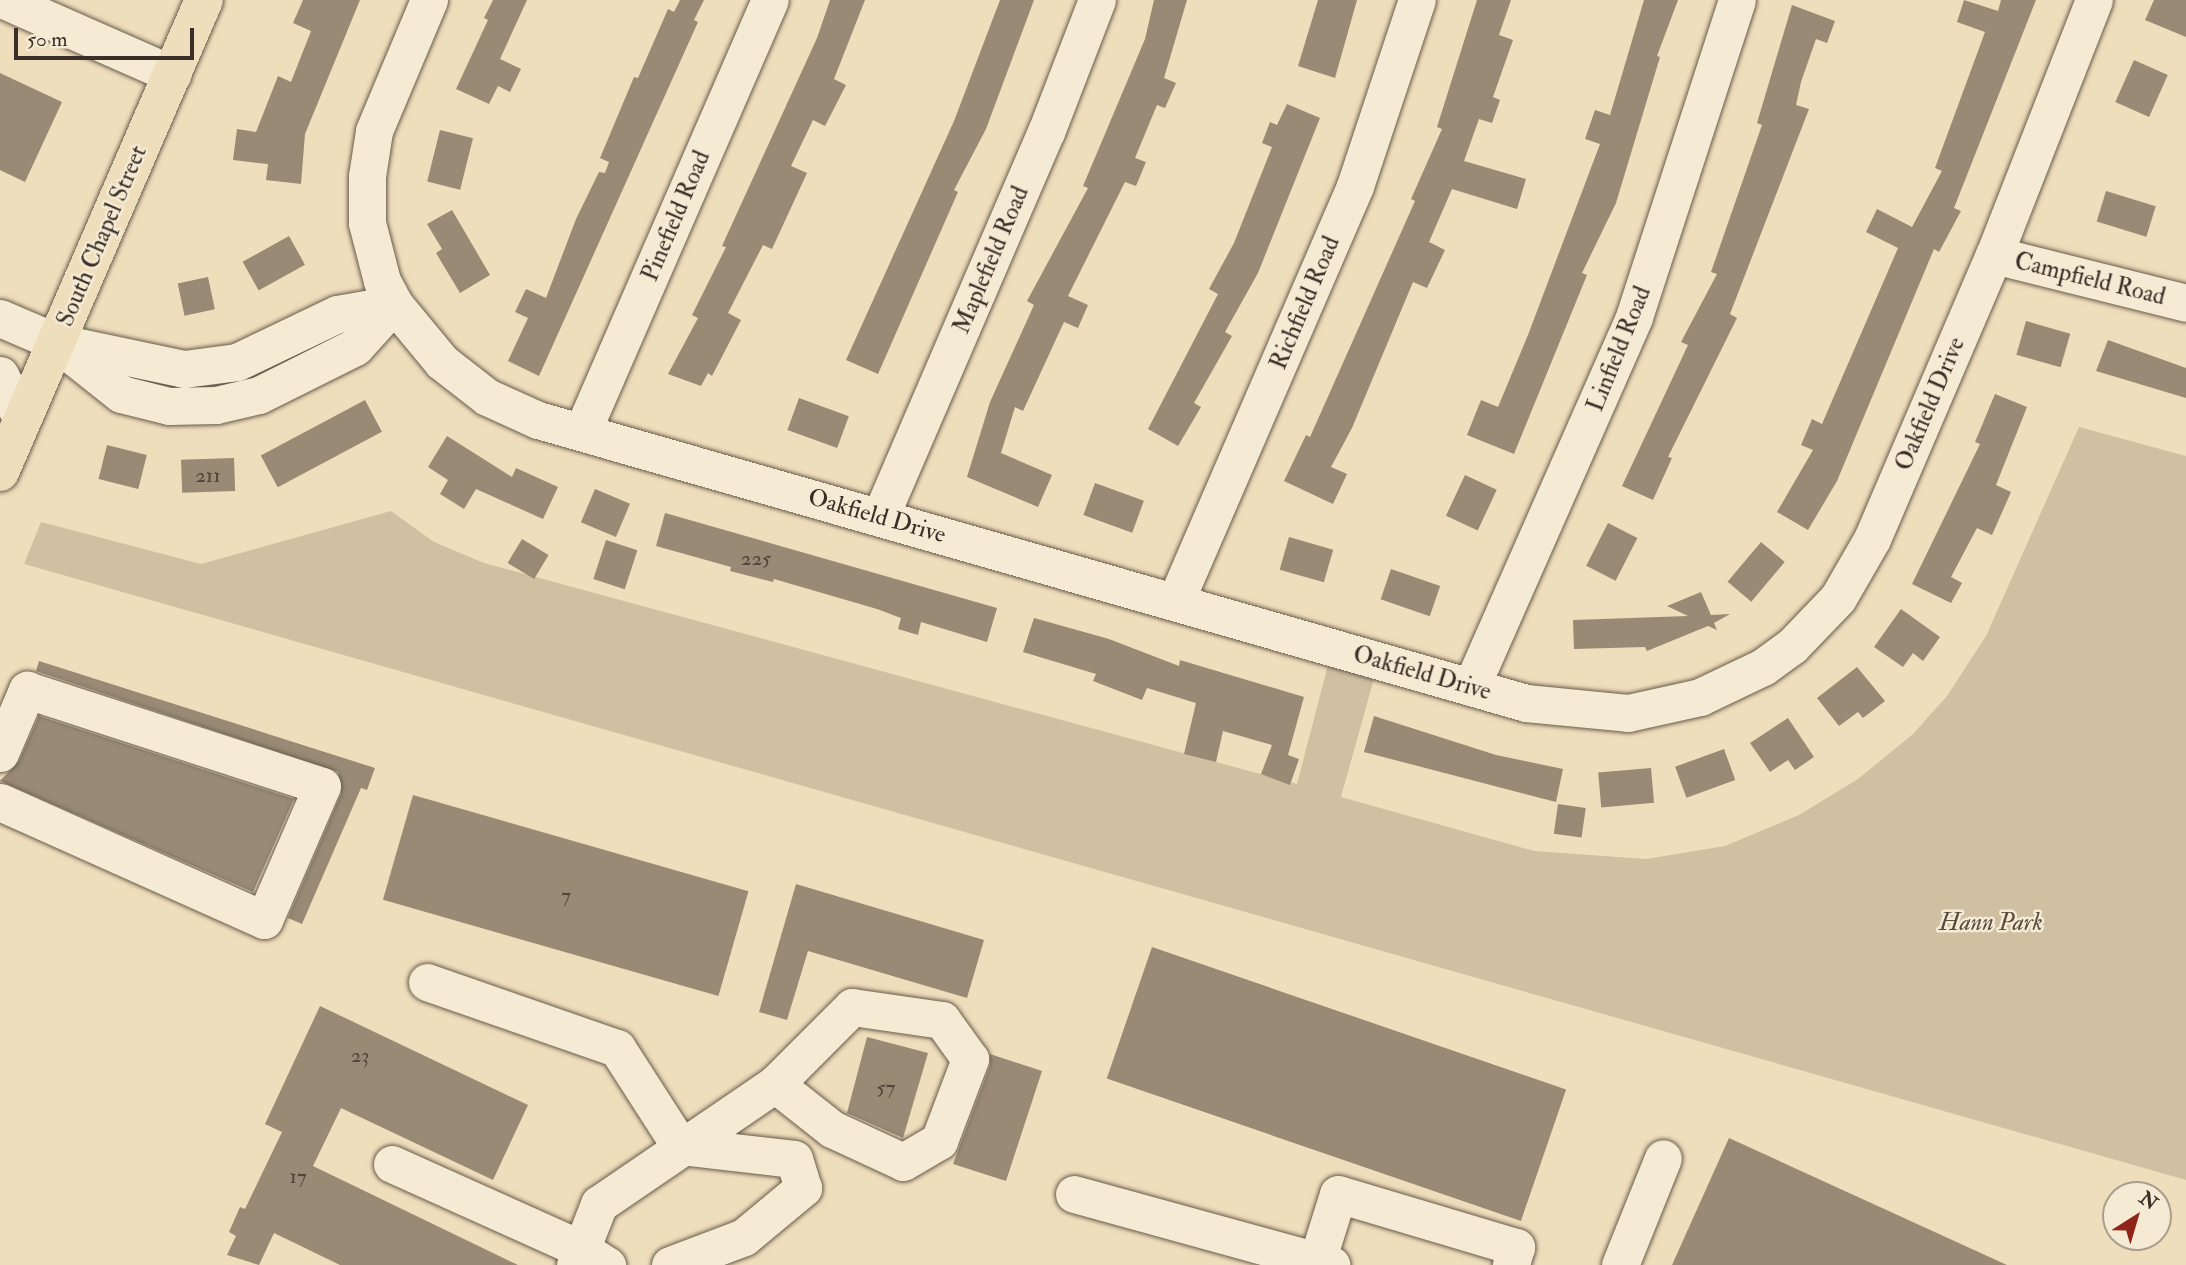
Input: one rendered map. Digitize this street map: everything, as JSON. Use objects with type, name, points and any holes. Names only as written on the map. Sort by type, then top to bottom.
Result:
[{"type":"main road","name":"South Chapel Street","points":[[0,472],[204,0]]},
{"type":"street","points":[[4,0],[172,74]]},
{"type":"street","name":"Oakfield Drive","points":[[429,0],[383,106],[367,176],[372,251],[394,304],[442,362],[486,397],[538,420],[1176,600],[1471,687],[1560,709],[1628,713],[1665,708],[1721,689],[1792,646],[1838,598],[1872,539],[1994,255],[2094,0]]},
{"type":"street","name":"Pinefield Road","points":[[582,432],[770,0]]},
{"type":"street","name":"Maplefield Road","points":[[880,517],[1046,132],[1097,0]]},
{"type":"street","name":"Richfield Road","points":[[1176,600],[1355,186],[1417,0]]},
{"type":"street","name":"Linfield Road","points":[[1471,687],[1634,317],[1737,0]]},
{"type":"street","name":"Campfield Road","points":[[1994,255],[2186,303]]},
{"type":"street","points":[[0,318],[56,342],[121,394],[169,406],[216,405],[268,392],[355,347],[394,304]]},
{"type":"street","points":[[0,374],[22,420]]},
{"type":"street","points":[[0,753],[27,690],[322,786],[264,920],[0,802]]},
{"type":"street","points":[[427,982],[617,1048],[680,1146]]},
{"type":"street","points":[[392,1164],[588,1260],[599,1205],[680,1146],[775,1084],[852,1007],[942,1020],[970,1059],[939,1141],[904,1162],[832,1129],[775,1084]]},
{"type":"street","points":[[670,1265],[744,1237],[803,1188],[794,1159],[680,1146]]},
{"type":"street","points":[[1620,1265],[1663,1158]]},
{"type":"street","points":[[1074,1194],[1324,1263],[1338,1194],[1516,1247],[1511,1265]]},
{"type":"green space","name":"Hann Park","points":[[2079,427],[2186,456],[2186,1180],[24,564],[41,522],[201,564],[391,511],[434,542],[484,563],[1297,784],[1329,661],[1375,675],[1341,797],[1534,851],[1646,859],[1725,846],[1799,815],[1858,779],[1913,734],[1947,696],[1986,636]]},
{"type":"building","points":[[303,0],[360,0],[305,134],[301,184],[266,180],[268,164],[233,160],[237,129],[256,132],[278,76],[291,82],[311,31],[293,23]]},
{"type":"building","points":[[493,0],[527,0],[500,59],[521,69],[510,92],[498,86],[489,104],[456,89],[488,20],[484,18]]},
{"type":"building","points":[[680,0],[704,0],[694,20],[698,22],[539,376],[508,361],[528,318],[515,312],[526,289],[546,298],[576,219],[599,172],[605,173],[609,162],[600,158],[634,77],[638,78],[668,9],[674,12]]},
{"type":"building","points":[[830,0],[865,0],[834,79],[846,85],[825,126],[813,120],[791,166],[807,173],[772,249],[763,245],[728,313],[741,320],[712,376],[708,373],[701,386],[668,374],[698,318],[692,315],[726,247],[722,246],[817,38]]},
{"type":"building","points":[[1000,0],[1034,0],[986,129],[954,190],[958,192],[878,374],[846,360],[954,121]]},
{"type":"building","points":[[1154,0],[1187,0],[1164,78],[1176,83],[1165,108],[1157,105],[1135,158],[1146,162],[1136,186],[1125,182],[1068,296],[1088,305],[1078,328],[1064,322],[1023,411],[1015,407],[1001,453],[1052,475],[1038,507],[967,477],[990,402],[1034,305],[1027,301],[1088,188],[1083,186],[1145,39]]},
{"type":"building","points":[[1318,0],[1357,0],[1335,78],[1298,66]]},
{"type":"building","points":[[1477,0],[1511,0],[1499,35],[1513,40],[1493,97],[1500,100],[1492,123],[1479,119],[1464,161],[1526,179],[1517,209],[1452,189],[1429,242],[1445,250],[1427,288],[1413,282],[1352,428],[1331,467],[1347,474],[1333,504],[1284,481],[1306,435],[1310,437],[1415,201],[1411,199],[1442,129],[1437,127]]},
{"type":"building","points":[[1644,0],[1678,0],[1657,56],[1660,57],[1616,203],[1582,273],[1587,275],[1514,454],[1467,435],[1481,400],[1498,407],[1528,335],[1600,144],[1585,139],[1595,110],[1610,115]]},
{"type":"building","points":[[1964,0],[1998,11],[2001,0],[2036,0],[1954,208],[1961,211],[1939,252],[1934,249],[1837,481],[1808,530],[1777,512],[1813,450],[1801,445],[1812,419],[1822,424],[1898,248],[1866,232],[1877,209],[1912,227],[1942,171],[1935,168],[1985,32],[1957,22]]},
{"type":"building","points":[[2154,0],[2186,0],[2186,37],[2145,20]]},
{"type":"building","points":[[1792,5],[1835,21],[1827,43],[1816,39],[1801,82],[1796,105],[1809,109],[1730,314],[1737,318],[1668,457],[1672,458],[1653,500],[1622,486],[1688,345],[1681,342],[1717,274],[1711,272],[1762,125],[1757,123]]},
{"type":"building","points":[[2134,60],[2168,75],[2149,117],[2115,102]]},
{"type":"building","points":[[0,73],[62,102],[25,182],[0,170]]},
{"type":"building","points":[[1287,104],[1320,118],[1258,273],[1225,332],[1232,336],[1194,403],[1201,407],[1178,446],[1148,429],[1218,294],[1209,289],[1234,243],[1272,147],[1262,143],[1270,122],[1277,125]]},
{"type":"building","points":[[440,130],[473,138],[460,190],[427,181]]},
{"type":"building","points":[[2106,191],[2156,206],[2146,237],[2097,222]]},
{"type":"building","points":[[452,210],[490,275],[460,293],[436,253],[442,249],[427,224]]},
{"type":"building","points":[[289,236],[305,265],[259,291],[243,262]]},
{"type":"building","points":[[208,277],[215,309],[185,316],[178,283]]},
{"type":"building","points":[[2026,321],[2070,334],[2061,367],[2016,355]]},
{"type":"building","points":[[2108,340],[2186,368],[2186,398],[2096,371]]},
{"type":"building","points":[[1995,394],[2027,407],[1996,485],[2011,492],[1992,535],[1977,528],[1951,577],[1962,583],[1951,603],[1912,584],[1980,444],[1975,442]]},
{"type":"building","points":[[799,398],[849,416],[837,448],[787,430]]},
{"type":"building","points":[[365,400],[382,432],[278,487],[261,455]]},
{"type":"building","points":[[447,436],[512,477],[516,468],[558,487],[543,519],[476,489],[464,509],[440,494],[448,480],[428,467]]},
{"type":"building","points":[[107,445],[147,455],[138,489],[99,479]]},
{"type":"building","points":[[234,458],[235,491],[182,493],[181,460]]},
{"type":"building","points":[[1465,475],[1497,490],[1478,531],[1446,516]]},
{"type":"building","points":[[1095,483],[1144,501],[1132,533],[1083,515]]},
{"type":"building","points":[[595,489],[630,504],[616,537],[581,522]]},
{"type":"building","points":[[665,513],[997,608],[987,642],[921,622],[918,635],[898,629],[901,618],[877,609],[774,579],[773,582],[730,571],[731,567],[656,546]]},
{"type":"building","points":[[1608,523],[1637,538],[1616,581],[1586,566]]},
{"type":"building","points":[[1289,537],[1333,550],[1324,582],[1280,570]]},
{"type":"building","points":[[522,539],[549,555],[534,579],[508,563]]},
{"type":"building","points":[[606,540],[637,550],[625,589],[593,579]]},
{"type":"building","points":[[1761,542],[1785,562],[1751,602],[1728,582]]},
{"type":"building","points":[[1391,569],[1440,586],[1430,616],[1381,599]]},
{"type":"building","points":[[1701,592],[1711,615],[1730,614],[1714,623],[1717,630],[1708,626],[1647,651],[1645,647],[1574,649],[1573,620],[1688,616],[1667,606]]},
{"type":"building","points":[[1901,609],[1940,637],[1923,661],[1913,653],[1903,667],[1874,647]]},
{"type":"building","points":[[1034,618],[1109,639],[1179,666],[1180,660],[1304,697],[1288,755],[1299,759],[1290,785],[1261,774],[1272,745],[1223,731],[1216,762],[1184,754],[1196,703],[1147,688],[1142,700],[1093,681],[1096,674],[1023,652]]},
{"type":"building","points":[[39,661],[375,768],[367,790],[361,788],[302,924],[288,918],[341,794],[338,772],[36,671]]},
{"type":"building","points":[[1857,667],[1885,701],[1863,718],[1858,712],[1839,726],[1817,698]]},
{"type":"building","points":[[39,716],[294,799],[253,892],[0,781],[19,761]]},
{"type":"building","points":[[1374,716],[1496,755],[1563,769],[1556,802],[1364,752]]},
{"type":"building","points":[[1788,718],[1814,757],[1795,770],[1788,760],[1770,772],[1750,743]]},
{"type":"building","points":[[1724,749],[1735,780],[1686,798],[1675,767]]},
{"type":"building","points":[[1651,768],[1654,803],[1601,807],[1598,773]]},
{"type":"building","points":[[413,795],[748,891],[718,996],[383,900]]},
{"type":"building","points":[[1558,804],[1586,808],[1582,838],[1554,834]]},
{"type":"building","points":[[796,884],[984,940],[967,998],[808,951],[787,1020],[759,1012]]},
{"type":"building","points":[[1152,947],[1566,1090],[1521,1221],[1107,1078]]},
{"type":"building","points":[[320,1006],[528,1105],[493,1180],[341,1108],[313,1166],[518,1265],[340,1265],[274,1233],[259,1265],[227,1255],[236,1236],[229,1232],[240,1207],[245,1209],[282,1132],[265,1124]]},
{"type":"building","points":[[867,1037],[928,1053],[903,1138],[847,1113]]},
{"type":"building","points":[[990,1054],[1042,1071],[1006,1181],[953,1164],[990,1066]]},
{"type":"building","points":[[1729,1138],[2007,1265],[1672,1265]]}]
